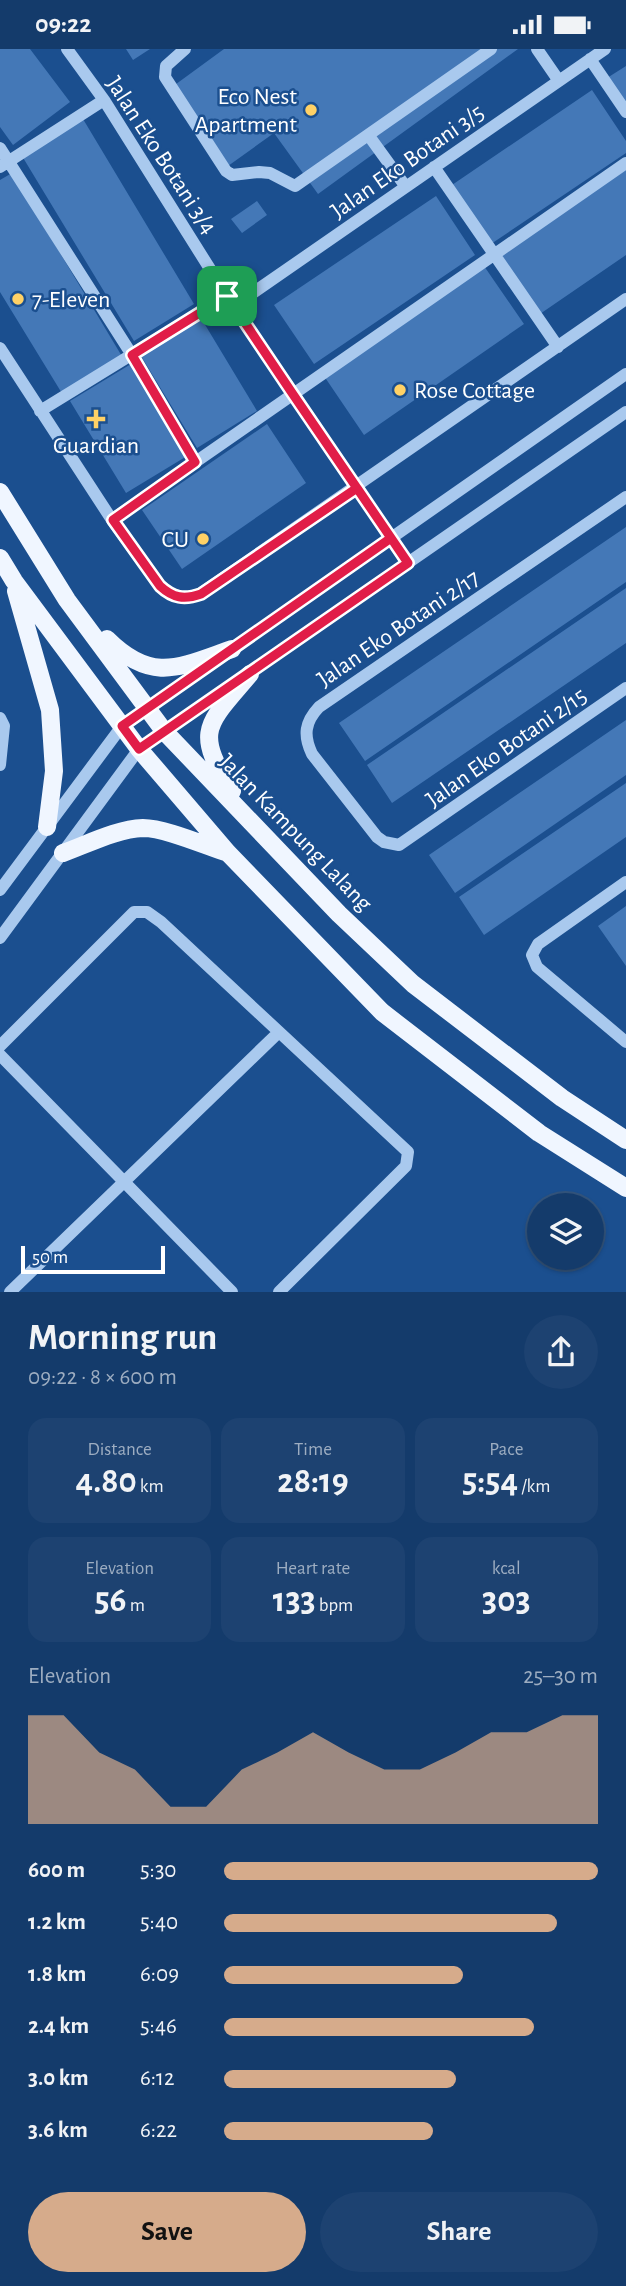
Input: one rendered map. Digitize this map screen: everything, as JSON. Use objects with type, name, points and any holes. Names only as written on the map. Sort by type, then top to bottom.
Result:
[{"type":"main road","name":"Jalan Kampung Lalang","points":[[0,492],[67,600],[164,731],[339,914],[413,984],[562,1098],[626,1140]]},
{"type":"main road","points":[[0,558],[14,581],[139,749],[228,853],[382,1012],[539,1133],[626,1188]]},
{"type":"main road","points":[[14,581],[50,710],[54,771],[47,827]]},
{"type":"main road","points":[[67,600],[124,656],[139,663],[172,669],[232,649]]},
{"type":"main road","points":[[250,674],[216,714],[209,729],[209,750],[215,764],[255,826]]},
{"type":"main road","points":[[63,853],[143,828],[228,853]]},
{"type":"street","name":"Jalan Eko Botani 3/4","points":[[67,49],[104,100],[230,301],[408,563]]},
{"type":"street","points":[[184,49],[166,66],[165,77],[226,171],[232,175],[270,173],[295,186],[491,49]]},
{"type":"street","points":[[537,49],[559,81]]},
{"type":"street","name":"Jalan Eko Botani 3/5","points":[[40,411],[132,355],[230,301],[406,187],[605,49]]},
{"type":"street","points":[[590,59],[626,112]]},
{"type":"street","points":[[4,164],[104,100]]},
{"type":"street","points":[[369,135],[406,187]]},
{"type":"street","points":[[0,148],[4,164],[132,355],[195,462]]},
{"type":"street","points":[[113,520],[626,163]]},
{"type":"street","points":[[435,167],[558,347]]},
{"type":"street","points":[[0,348],[113,520],[160,586],[168,594],[178,598],[190,598],[201,594],[357,488],[626,299]]},
{"type":"street","points":[[0,890],[122,726],[626,374]]},
{"type":"street","points":[[0,938],[139,749],[626,412]]},
{"type":"street","name":"Jalan Eko Botani 2/17","points":[[410,839],[399,845],[391,845],[377,837],[312,754],[306,742],[310,716],[319,706],[626,497]]},
{"type":"street","name":"Jalan Eko Botani 2/15","points":[[410,839],[626,688]]},
{"type":"street","points":[[0,718],[4,726],[0,765]]},
{"type":"street","points":[[626,882],[538,944],[532,955],[537,967],[626,1042]]},
{"type":"street","points":[[0,1046],[134,912],[147,912],[161,922],[408,1151],[407,1166],[279,1292]]},
{"type":"street","points":[[10,1292],[278,1033]]},
{"type":"street","points":[[0,1055],[232,1292]]},
{"type":"building","points":[[0,49],[30,49],[70,102],[13,145],[0,127]]},
{"type":"building","points":[[126,49],[150,49],[133,60]]},
{"type":"building","name":"Eco Nest Apartment","points":[[224,49],[518,49],[318,194],[274,133],[228,166],[172,87]]},
{"type":"building","points":[[626,66],[626,106],[607,78]]},
{"type":"building","points":[[592,90],[626,141],[626,153],[488,246],[449,187]]},
{"type":"building","points":[[83,119],[194,304],[134,341],[22,156]]},
{"type":"building","points":[[626,168],[626,255],[537,316],[497,257]]},
{"type":"building","points":[[12,173],[123,358],[63,395],[0,292],[0,180]]},
{"type":"building","points":[[436,196],[475,255],[314,364],[274,305]]},
{"type":"building","points":[[257,201],[267,215],[242,233],[231,219]]},
{"type":"building","points":[[484,266],[524,324],[364,435],[324,376]]},
{"type":"building","points":[[201,318],[257,411],[197,448],[141,356]]},
{"type":"building","points":[[131,364],[187,456],[126,493],[70,401]]},
{"type":"building","points":[[267,424],[306,483],[182,569],[142,510]]},
{"type":"building","points":[[626,527],[626,582],[365,761],[339,723]]},
{"type":"building","points":[[626,588],[626,643],[392,803],[367,765]]},
{"type":"building","points":[[626,720],[626,775],[455,893],[429,855]]},
{"type":"building","points":[[626,783],[626,837],[484,935],[459,897]]},
{"type":"building","points":[[626,906],[626,966],[598,926]]},
{"type":"place","name":"Eco Nest Apartment","points":[[311,110]]},
{"type":"place","name":"7-Eleven","points":[[18,299]]},
{"type":"place","name":"Rose Cottage","points":[[400,390]]},
{"type":"place","name":"Guardian","points":[[96,419]]},
{"type":"place","name":"CU","points":[[203,539]]},
{"type":"route","points":[[227,296],[132,355],[195,462],[113,520],[160,586],[168,594],[178,598],[201,594],[357,488],[408,563],[139,749],[122,726],[391,538],[357,488],[325,440],[227,296]]}]
